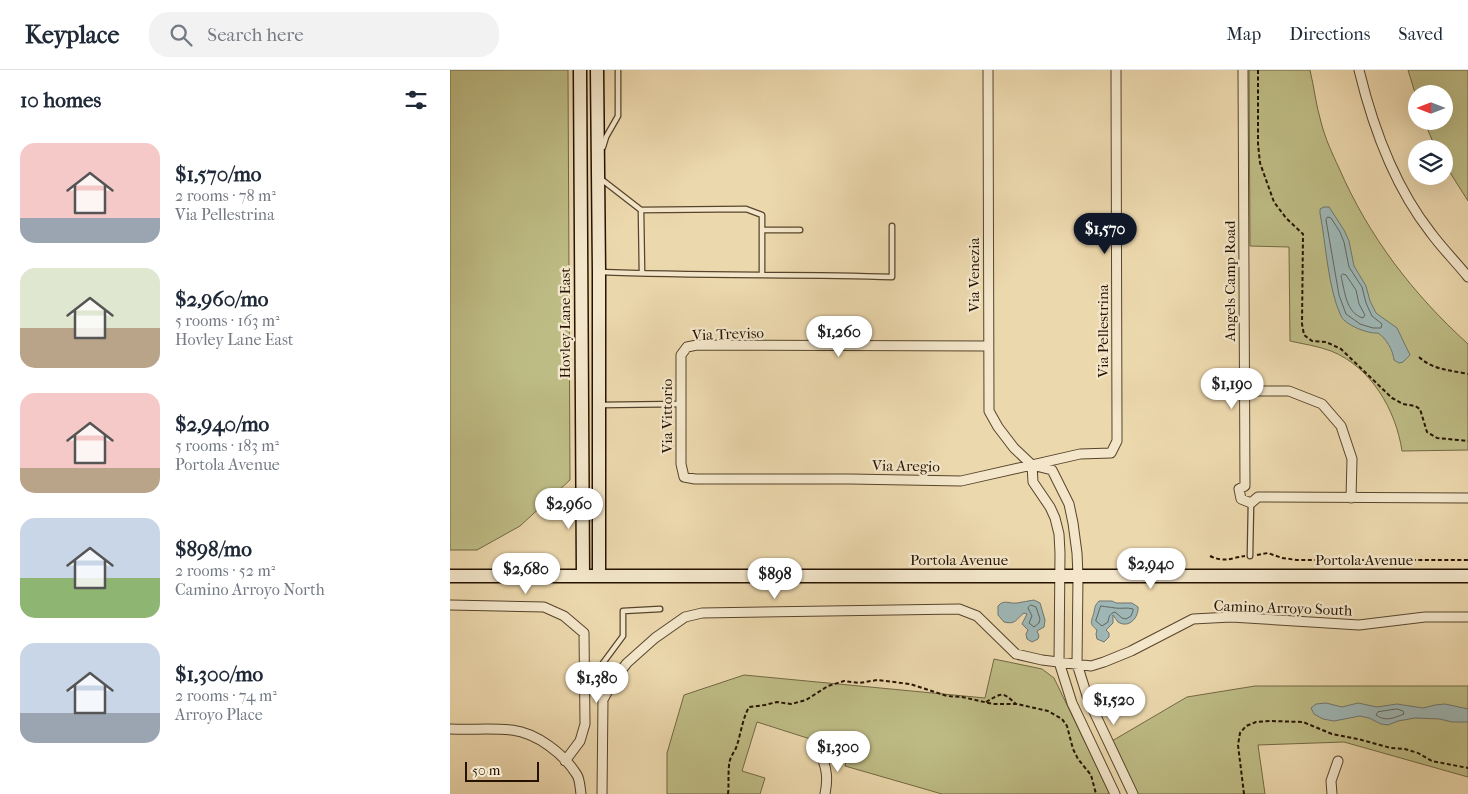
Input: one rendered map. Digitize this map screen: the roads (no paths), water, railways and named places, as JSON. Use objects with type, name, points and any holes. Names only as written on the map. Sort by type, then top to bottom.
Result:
[{"type":"street","name":"Hovley Lane East","points":[[580,70],[583,576]]},
{"type":"street","points":[[597,70],[599,576]]},
{"type":"street","name":"Via Venezia","points":[[988,70],[989,411],[998,427],[1014,448],[1032,465],[1052,470],[1069,504],[1077,553],[1077,664],[1088,699],[1133,794]]},
{"type":"street","name":"Via Pellestrina","points":[[1116,70],[1117,441]]},
{"type":"street","name":"Angels Camp Road","points":[[1243,70],[1245,486],[1239,488],[1241,499],[1251,503]]},
{"type":"street","points":[[1359,70],[1372,118],[1390,163],[1408,200],[1430,233],[1468,276]]},
{"type":"street","points":[[581,190],[587,266],[599,272]]},
{"type":"street","name":"Via Treviso","points":[[682,355],[686,347],[697,345],[988,346]]},
{"type":"street","name":"Via Vittorio","points":[[682,355],[681,404],[684,477]]},
{"type":"street","points":[[1244,391],[1289,391],[1322,404],[1341,426],[1352,460],[1351,498]]},
{"type":"street","name":"Via Aregio","points":[[684,477],[695,479],[960,481],[1080,454],[1111,453],[1117,441]]},
{"type":"street","points":[[1032,465],[1033,482],[1050,507],[1059,534],[1059,662],[1072,703],[1115,794]]},
{"type":"street","points":[[1251,503],[1258,497],[1468,498]]},
{"type":"street","name":"Portola Avenue","points":[[450,576],[1468,576]]},
{"type":"street","points":[[450,605],[544,607],[564,616],[584,634],[585,724],[580,741],[566,761]]},
{"type":"street","name":"Camino Arroyo South","points":[[602,794],[603,700],[613,681],[627,662],[654,638],[685,617],[702,613],[959,609],[977,616],[1016,654],[1042,660],[1091,666],[1131,651],[1193,619],[1231,617],[1359,625],[1426,617],[1468,617]]},
{"type":"street","points":[[450,729],[513,730],[534,736],[566,761],[578,777],[581,794]]},
{"type":"street","points":[[821,755],[826,767],[827,781],[825,794]]},
{"type":"street","points":[[1332,794],[1331,781],[1338,761]]},
{"type":"lane","points":[[598,163],[606,137],[618,116],[618,70]]},
{"type":"lane","points":[[598,177],[641,210],[746,209],[762,216],[762,274]]},
{"type":"lane","points":[[641,210],[642,273]]},
{"type":"lane","points":[[599,272],[892,277],[892,226]]},
{"type":"lane","points":[[762,230],[800,230]]},
{"type":"lane","points":[[599,405],[681,404]]},
{"type":"lane","points":[[1250,556],[1251,503]]},
{"type":"lane","points":[[613,681],[604,676],[602,667],[623,636],[623,611],[660,610]]},
{"type":"water","points":[[1329,207],[1344,230],[1349,241],[1354,266],[1366,286],[1376,313],[1397,328],[1410,355],[1403,362],[1399,363],[1394,360],[1389,345],[1378,333],[1357,328],[1347,323],[1341,316],[1333,293],[1328,266],[1320,213],[1320,209]]},
{"type":"water","points":[[1034,600],[1040,603],[1045,620],[1044,627],[1037,631],[1038,639],[1032,642],[1027,639],[1026,634],[1028,630],[1022,624],[1027,614],[1024,613],[1016,621],[1004,622],[998,615],[998,606],[1005,602],[1017,603]]},
{"type":"water","points":[[1099,601],[1132,603],[1138,607],[1135,618],[1126,624],[1118,622],[1113,615],[1113,623],[1106,630],[1109,633],[1109,637],[1104,642],[1097,639],[1097,630],[1092,624],[1095,606]]},
{"type":"water","points":[[1326,703],[1342,707],[1358,703],[1377,707],[1397,704],[1423,708],[1445,704],[1468,709],[1468,722],[1415,718],[1388,725],[1360,716],[1334,721],[1323,719],[1314,714],[1311,708],[1316,704]]}]
